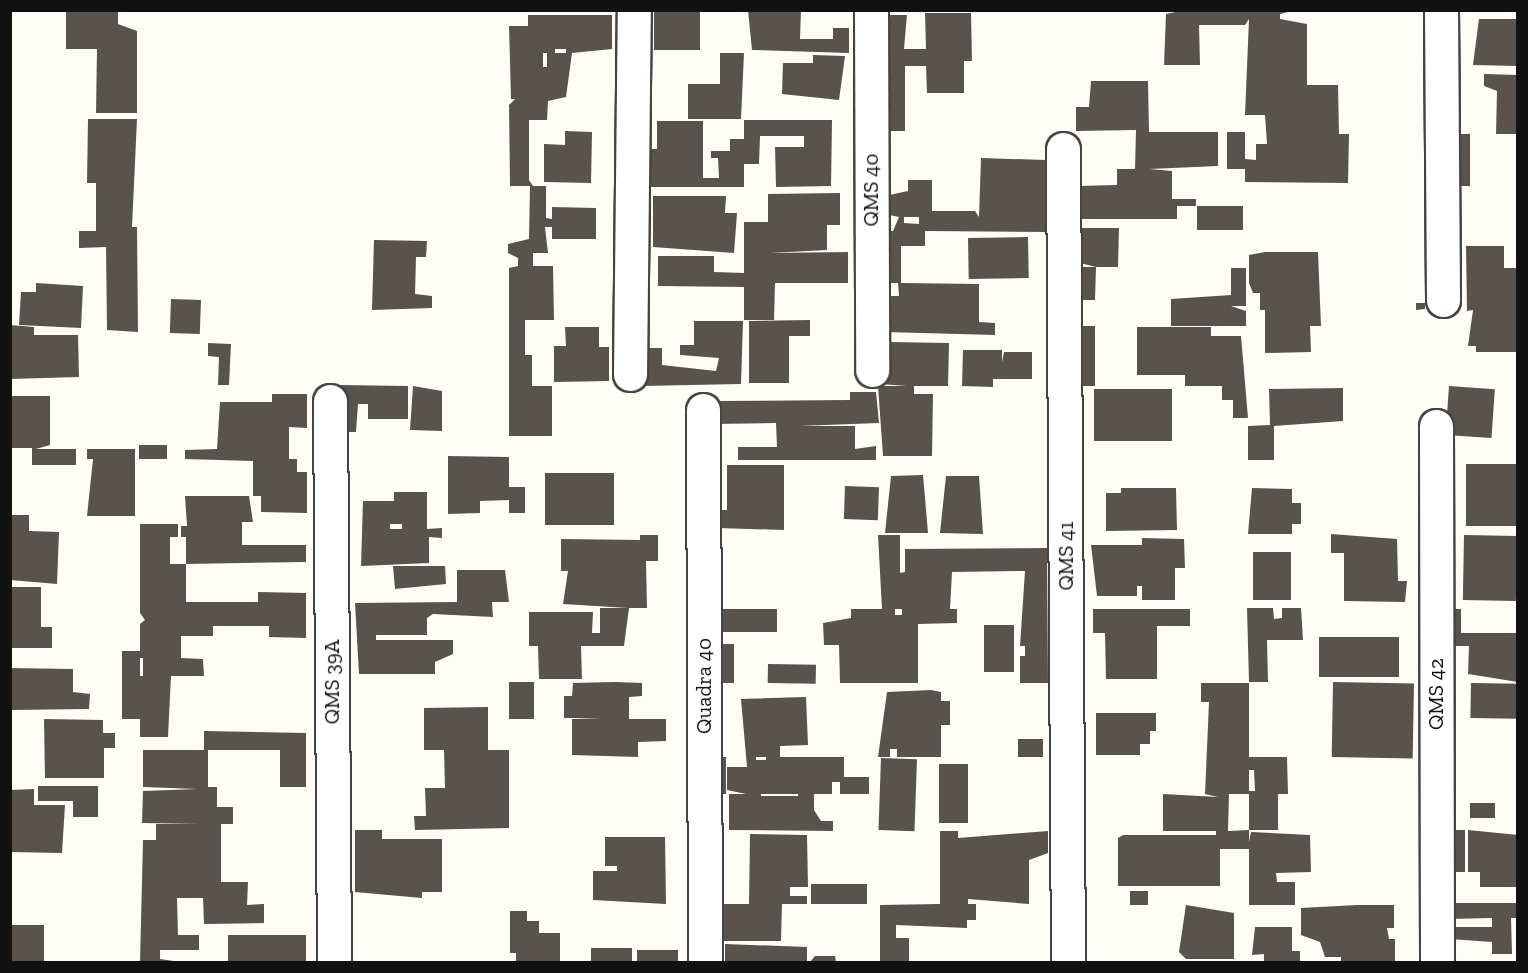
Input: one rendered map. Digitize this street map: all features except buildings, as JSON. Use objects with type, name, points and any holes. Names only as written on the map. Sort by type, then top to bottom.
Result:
[{"type":"street","points":[[630,374],[634,10]]},
{"type":"street","name":"QMS 40","points":[[871,10],[872,370]]},
{"type":"street","points":[[1441,10],[1443,300]]},
{"type":"street","name":"QMS 41","points":[[1063,149],[1068,963]]},
{"type":"street","name":"QMS 39A","points":[[330,401],[334,963]]},
{"type":"street","name":"Quadra 40","points":[[703,410],[705,963]]},
{"type":"street","name":"QMS 42","points":[[1436,426],[1437,963]]}]
